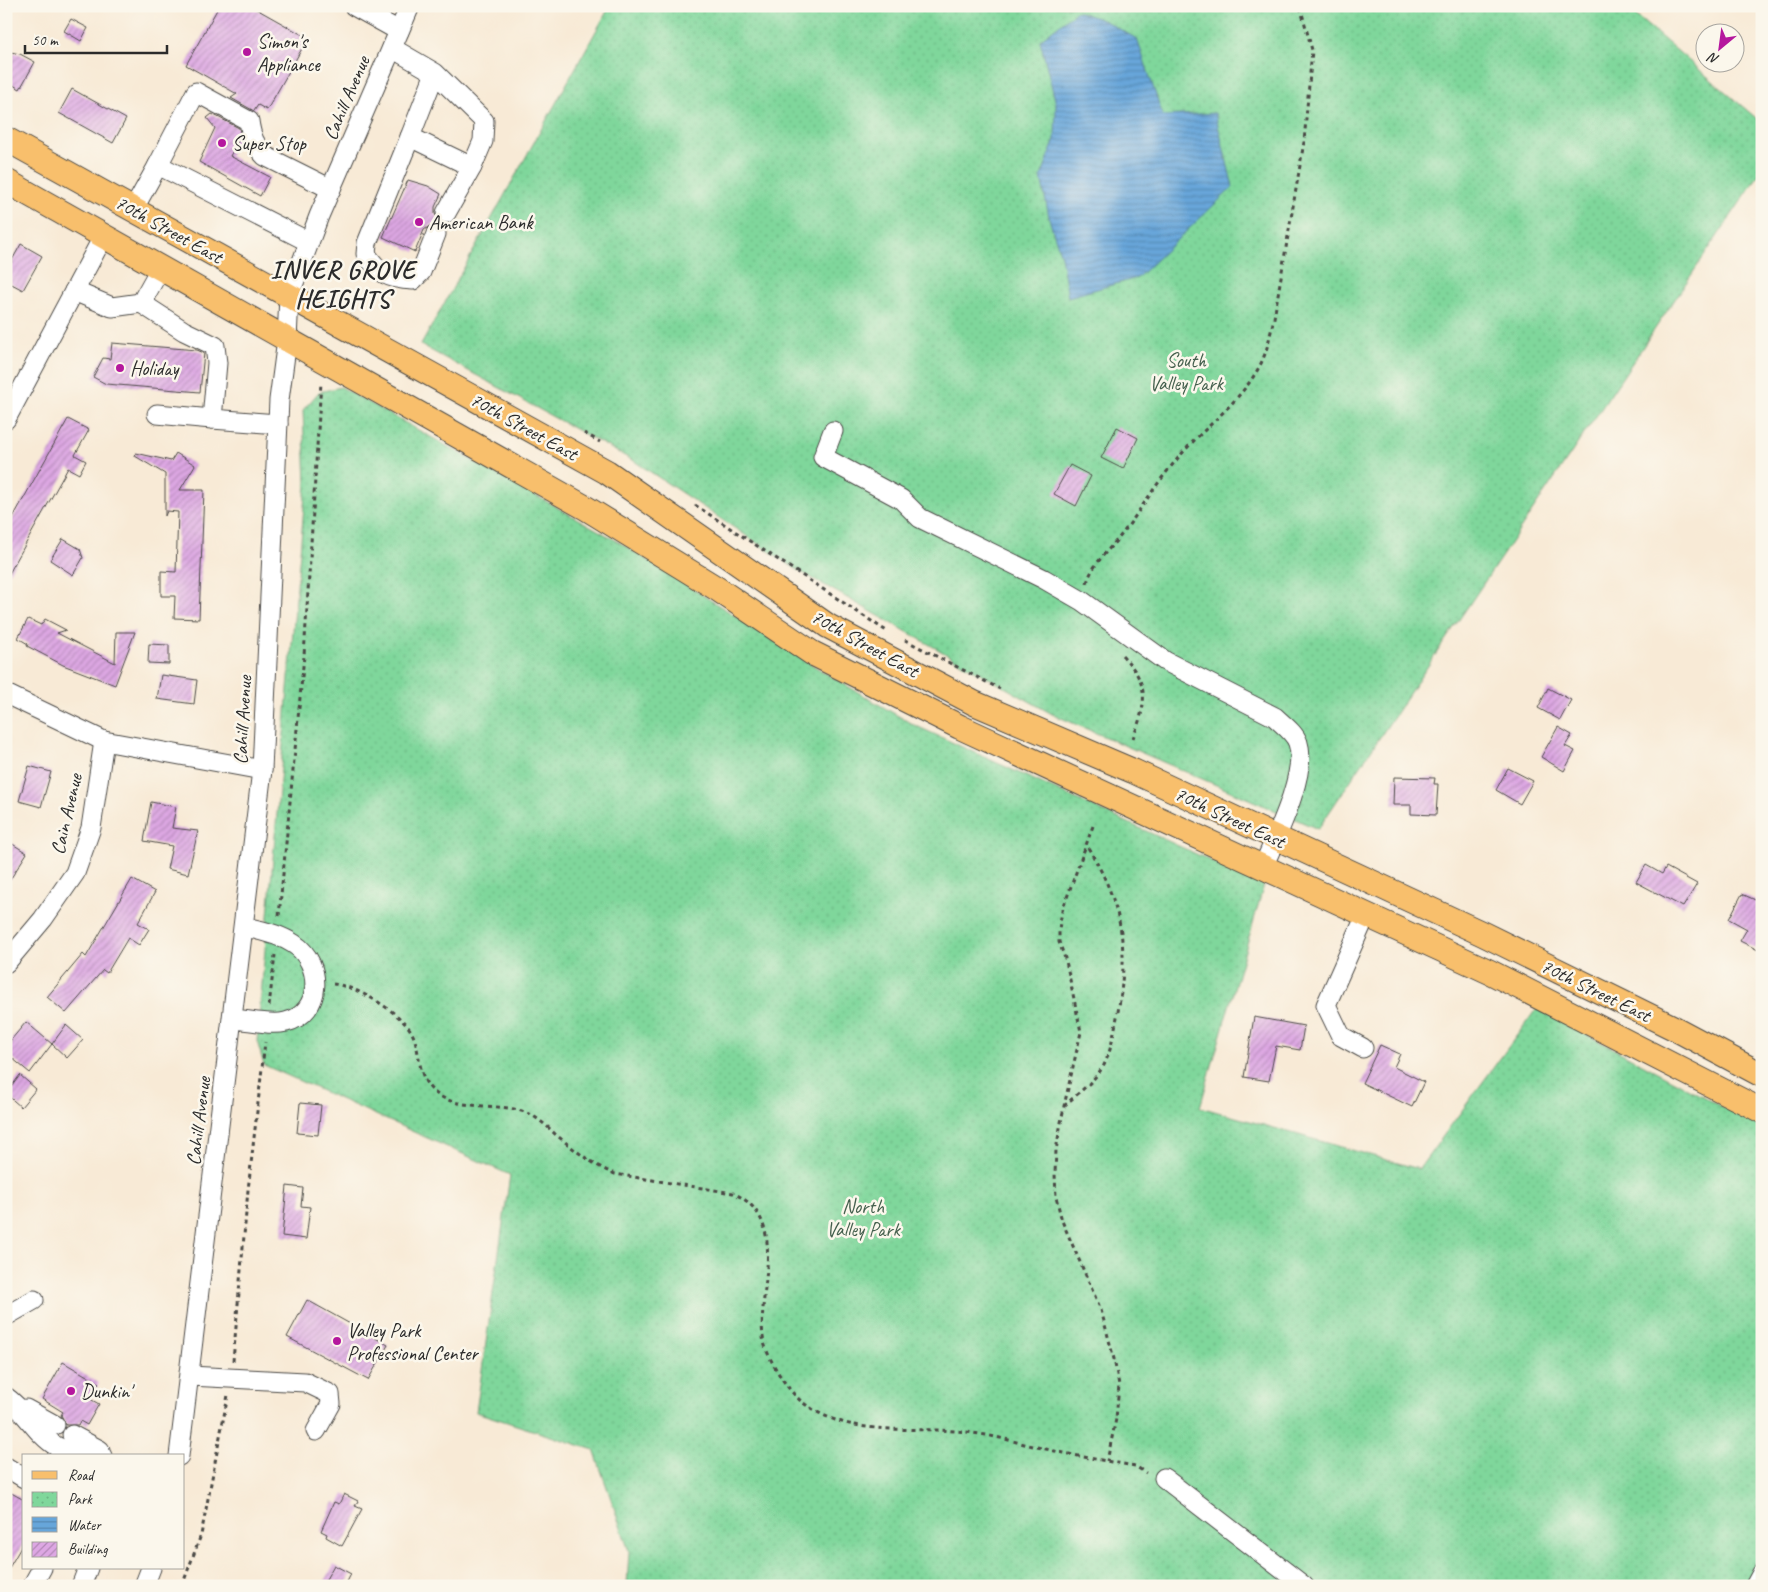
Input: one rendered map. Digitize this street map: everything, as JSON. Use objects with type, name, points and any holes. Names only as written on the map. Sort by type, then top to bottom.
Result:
[{"type":"main road","name":"70th Street East","points":[[6,139],[607,472],[828,626],[974,703],[1133,772],[1490,937],[1672,1027],[1762,1076]]},
{"type":"main road","name":"70th Street East","points":[[6,181],[586,508],[716,588],[812,653],[960,727],[1490,972],[1762,1111]]},
{"type":"street","points":[[354,6],[435,73],[484,120],[483,141],[472,166],[446,213]]},
{"type":"street","name":"Cahill Avenue","points":[[179,1454],[262,770],[278,424],[290,296],[330,189],[410,6]]},
{"type":"street","points":[[435,73],[367,243],[366,254],[377,270],[395,279],[413,280],[421,272],[436,234]]},
{"type":"street","points":[[133,210],[196,92],[249,121],[252,136],[258,148],[265,156],[330,189]]},
{"type":"street","points":[[410,137],[472,166]]},
{"type":"street","points":[[158,165],[309,242]]},
{"type":"street","points":[[6,419],[104,237]]},
{"type":"street","points":[[141,303],[160,269]]},
{"type":"street","points":[[74,291],[112,308],[141,303],[184,331],[215,346],[218,363],[212,419]]},
{"type":"street","points":[[157,414],[278,424]]},
{"type":"street","points":[[832,431],[822,457],[901,499],[920,518],[1044,579],[1082,601],[1165,661],[1275,717],[1298,741],[1300,756],[1294,790],[1263,867]]},
{"type":"street","points":[[6,694],[104,741],[262,770]]},
{"type":"street","name":"Cain Avenue","points":[[6,963],[43,919],[75,873],[91,828],[104,741]]},
{"type":"street","points":[[1363,1048],[1341,1036],[1326,1005],[1366,915]]},
{"type":"street","points":[[233,1019],[284,1022],[300,1017],[311,1006],[315,984],[314,971],[306,954],[294,944],[264,930],[244,927]]},
{"type":"street","points":[[6,1316],[34,1300]]},
{"type":"street","points":[[190,1376],[305,1382],[330,1394],[331,1404],[316,1430]]},
{"type":"street","points":[[10,1399],[55,1425]]},
{"type":"street","points":[[10,1399],[55,1446],[93,1454]]},
{"type":"street","points":[[72,1435],[106,1454]]},
{"type":"street","points":[[6,1467],[22,1477]]},
{"type":"street","points":[[1164,1478],[1304,1586]]},
{"type":"street","points":[[32,1586],[41,1570]]},
{"type":"street","points":[[81,1586],[87,1570]]},
{"type":"street","points":[[144,1586],[150,1570]]},
{"type":"street","points":[[1755,1586],[1762,1573]]},
{"type":"path","points":[[1089,574],[1123,532],[1174,462],[1201,432],[1235,401],[1258,369],[1269,341],[1304,142],[1312,50],[1300,6]]},
{"type":"path","points":[[579,430],[603,444]]},
{"type":"path","points":[[689,501],[888,632],[1004,691]]},
{"type":"path","points":[[1120,652],[1130,664],[1144,689],[1145,702],[1143,714],[1133,738]]},
{"type":"path","points":[[1094,826],[1062,911],[1059,942],[1066,961],[1080,1032],[1056,1150],[1056,1197],[1062,1221],[1101,1310],[1119,1386],[1116,1419],[1107,1461]]},
{"type":"path","points":[[1064,1106],[1091,1082],[1104,1064],[1115,1030],[1123,974],[1119,917],[1114,898],[1087,846]]},
{"type":"path","points":[[315,984],[336,984],[351,987],[366,995],[404,1023],[412,1033],[425,1082],[434,1092],[460,1103],[527,1113],[598,1167],[615,1174],[733,1193],[746,1199],[762,1220],[766,1234],[767,1267],[763,1337],[770,1359],[800,1400],[820,1414],[844,1423],[868,1427],[972,1433],[1135,1466],[1149,1474],[1164,1478]]},
{"type":"green space","name":"South Valley Park","points":[[610,6],[1639,6],[1634,14],[1696,67],[1696,72],[1702,72],[1762,123],[1762,170],[1318,829],[1052,714],[796,569],[634,461],[421,345]]},
{"type":"green space","name":"North Valley Park","points":[[341,387],[619,542],[822,671],[912,724],[1264,885],[1200,1107],[1419,1169],[1537,1008],[1762,1128],[1762,1586],[627,1586],[629,1551],[594,1450],[476,1412],[510,1175],[264,1065],[257,1041],[306,484],[303,410],[319,392]]},
{"type":"water","points":[[1077,11],[1105,21],[1137,39],[1163,116],[1215,113],[1233,187],[1137,278],[1068,297],[1061,256],[1050,222],[1041,177],[1055,139],[1056,104],[1040,40]]},
{"type":"building","name":"Simon's Appliance","points":[[219,6],[251,6],[308,38],[267,110],[258,105],[254,111],[231,98],[237,94],[186,65]]},
{"type":"building","points":[[71,19],[88,28],[81,41],[64,31]]},
{"type":"building","points":[[6,51],[20,54],[35,62],[20,89],[6,81]]},
{"type":"building","points":[[72,89],[126,119],[113,143],[59,113]]},
{"type":"building","points":[[212,114],[239,128],[241,136],[230,156],[270,177],[260,196],[199,162],[215,128],[207,118]]},
{"type":"building","name":"American Bank","points":[[408,180],[428,186],[441,194],[435,207],[435,214],[440,222],[447,224],[445,228],[441,224],[434,223],[424,230],[415,252],[383,237]]},
{"type":"building","points":[[21,244],[42,256],[23,290],[6,281],[6,271]]},
{"type":"building","points":[[112,343],[197,350],[204,353],[200,392],[106,384],[93,377],[103,358],[110,359]]},
{"type":"building","points":[[68,419],[89,430],[75,455],[86,461],[79,474],[68,468],[6,579],[6,530]]},
{"type":"building","points":[[1117,427],[1138,438],[1123,469],[1101,458]]},
{"type":"building","points":[[136,453],[171,461],[176,453],[195,465],[180,490],[204,490],[199,619],[174,618],[175,596],[161,596],[161,571],[176,572],[178,512],[167,511],[165,516],[165,474],[135,456]]},
{"type":"building","points":[[1070,465],[1091,476],[1076,506],[1054,494]]},
{"type":"building","points":[[63,539],[80,549],[83,558],[73,575],[50,560]]},
{"type":"building","points":[[28,619],[41,625],[45,619],[66,630],[57,633],[115,663],[116,632],[135,632],[115,685],[63,665],[27,646],[28,644],[18,638]]},
{"type":"building","points":[[149,644],[169,645],[169,664],[148,663]]},
{"type":"building","points":[[161,675],[197,680],[194,704],[157,699]]},
{"type":"building","points":[[1548,688],[1571,700],[1560,720],[1538,708]]},
{"type":"building","points":[[1558,727],[1572,735],[1565,746],[1575,751],[1564,771],[1541,757]]},
{"type":"building","points":[[29,766],[51,772],[41,807],[19,801]]},
{"type":"building","points":[[1508,768],[1533,781],[1520,804],[1496,790]]},
{"type":"building","points":[[1394,777],[1435,778],[1434,784],[1438,784],[1436,815],[1411,814],[1411,805],[1393,805]]},
{"type":"building","points":[[151,802],[176,807],[172,828],[198,831],[188,874],[167,869],[172,846],[144,841]]},
{"type":"building","points":[[6,840],[27,853],[6,886]]},
{"type":"building","points":[[1646,865],[1662,874],[1666,867],[1697,884],[1683,907],[1636,882]]},
{"type":"building","points":[[132,879],[155,892],[138,923],[149,929],[139,945],[128,938],[107,973],[103,970],[66,1013],[47,997],[83,954],[86,957]]},
{"type":"building","points":[[1742,894],[1762,903],[1762,952],[1740,941],[1747,929],[1729,919]]},
{"type":"building","points":[[1254,1017],[1304,1026],[1300,1050],[1276,1046],[1269,1081],[1244,1077]]},
{"type":"building","points":[[26,1022],[52,1044],[30,1073],[6,1053],[6,1046]]},
{"type":"building","points":[[66,1025],[83,1040],[67,1058],[52,1044]]},
{"type":"building","points":[[1380,1045],[1400,1054],[1394,1067],[1424,1082],[1412,1107],[1362,1083]]},
{"type":"building","points":[[20,1075],[36,1089],[21,1107],[6,1094]]},
{"type":"building","points":[[300,1103],[321,1105],[318,1135],[297,1133]]},
{"type":"building","points":[[287,1186],[303,1188],[301,1206],[310,1207],[306,1239],[282,1236]]},
{"type":"building","name":"Valley Park Professional Center","points":[[307,1300],[388,1345],[368,1380],[287,1337]]},
{"type":"building","name":"Dunkin'","points":[[63,1362],[99,1383],[90,1399],[99,1404],[87,1425],[80,1421],[78,1425],[66,1425],[61,1415],[63,1412],[42,1399]]},
{"type":"building","points":[[6,1490],[22,1499],[22,1545],[6,1573]]},
{"type":"building","points":[[344,1494],[358,1501],[355,1506],[362,1509],[342,1546],[326,1537],[327,1534],[321,1531],[334,1502],[339,1504]]},
{"type":"building","points":[[334,1565],[351,1574],[345,1586],[333,1586],[325,1581]]},
{"type":"place","name":"Simon's Appliance","points":[[247,52]]},
{"type":"place","name":"Super Stop","points":[[222,143]]},
{"type":"place","name":"American Bank","points":[[419,222]]},
{"type":"place","name":"Holiday","points":[[120,368]]},
{"type":"place","name":"Valley Park Professional Center","points":[[337,1341]]},
{"type":"place","name":"Dunkin'","points":[[71,1391]]},
{"type":"district","name":"INVER GROVE HEIGHTS","points":[[343,284]]}]
